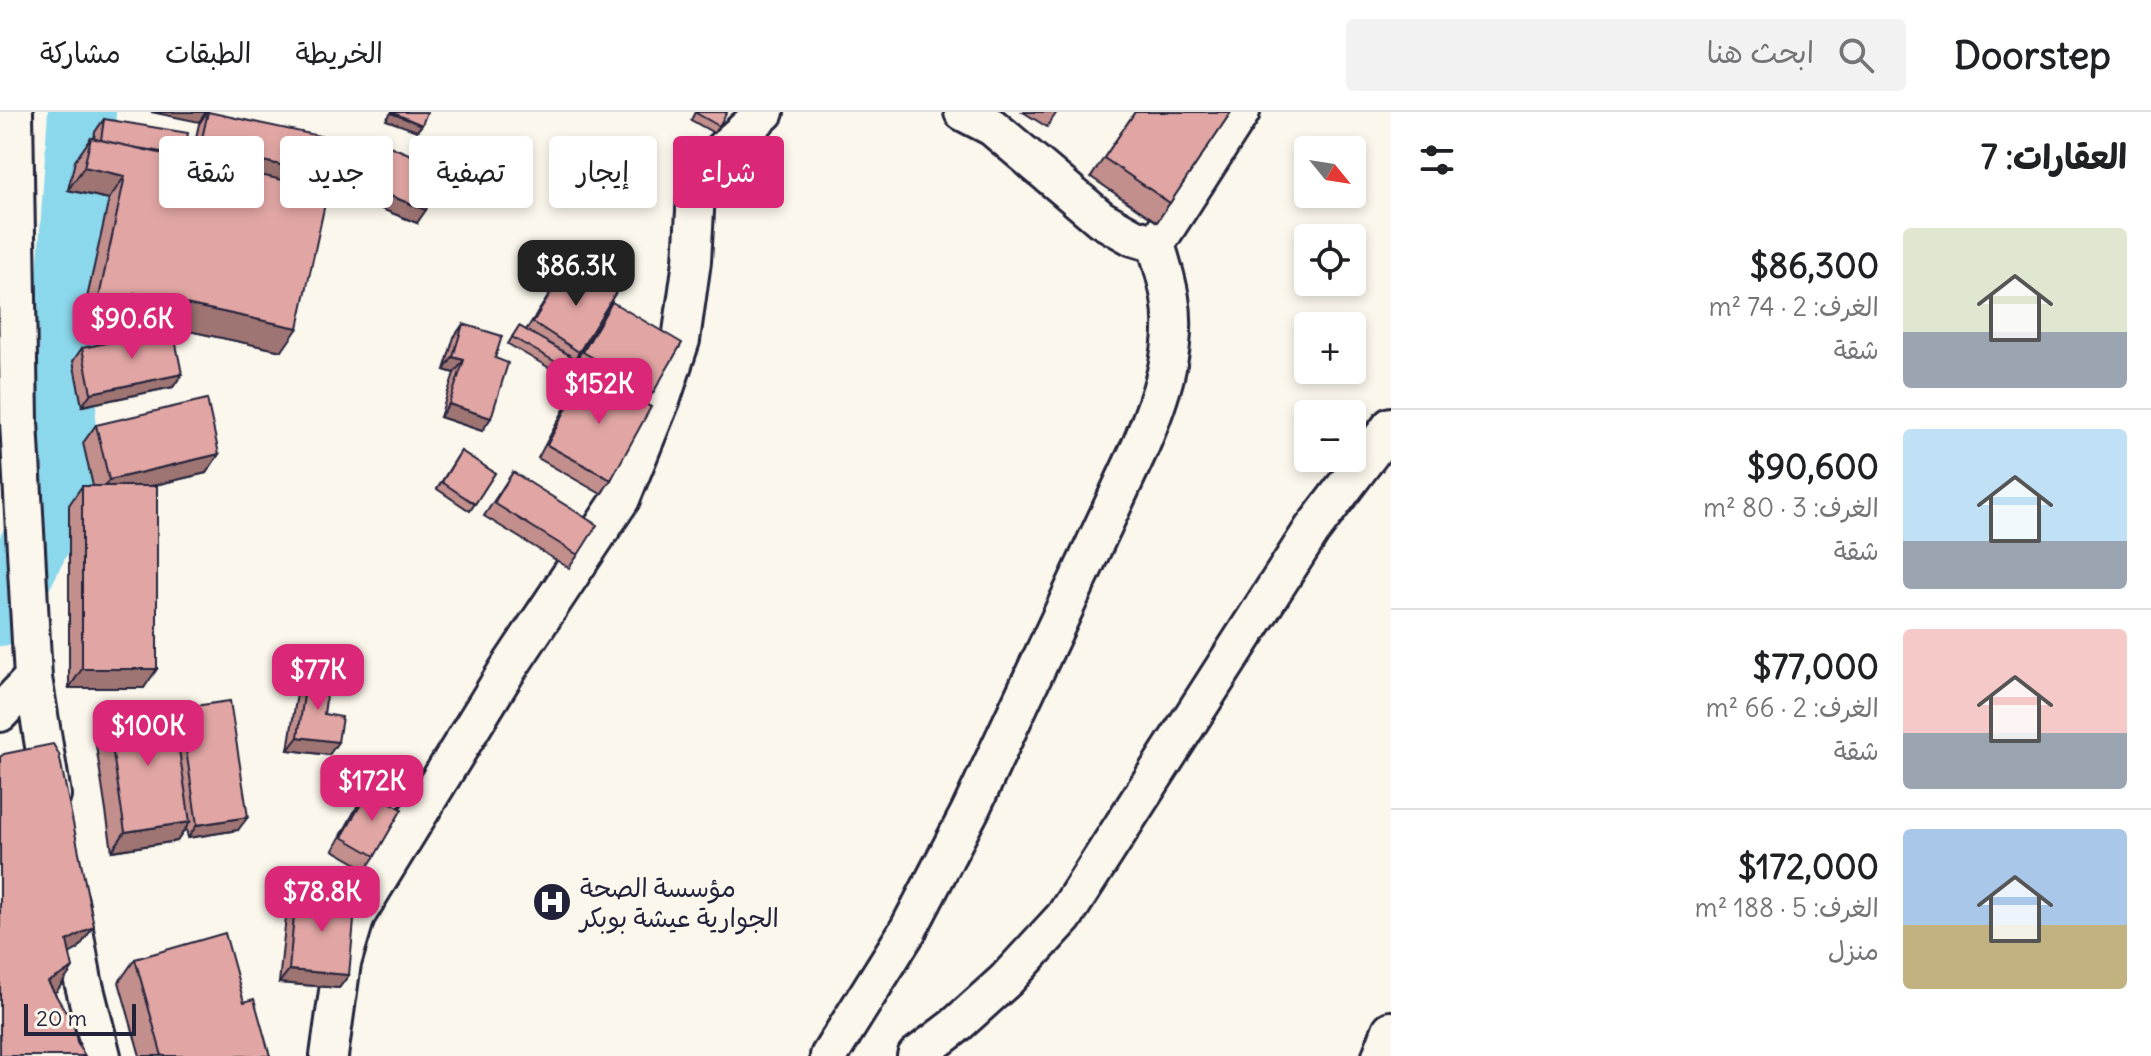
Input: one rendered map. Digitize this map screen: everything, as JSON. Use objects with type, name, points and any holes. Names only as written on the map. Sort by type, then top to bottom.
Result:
[{"type":"street","points":[[14,112],[9,313],[19,422],[33,678],[58,829]]},
{"type":"street","points":[[963,112],[992,127],[1101,219],[1133,237],[1156,244]]},
{"type":"street","points":[[829,1056],[908,930],[970,811],[1154,413],[1166,372],[1171,337],[1170,300],[1156,244],[1241,112]]},
{"type":"street","points":[[329,1056],[342,963],[356,916],[508,669],[621,499],[662,398],[681,340],[692,261],[696,194],[721,151],[746,117]]},
{"type":"street","points":[[916,1056],[1006,980],[1064,917],[1312,530],[1391,426]]},
{"type":"street","points":[[0,713],[33,678]]},
{"type":"street","points":[[65,875],[83,981],[102,1056]]},
{"type":"street","points":[[1381,1056],[1391,1030]]},
{"type":"building","points":[[208,112],[320,136],[280,136],[280,165],[264,161],[264,136],[203,136]]},
{"type":"building","points":[[391,112],[427,112],[422,125]]},
{"type":"building","points":[[696,112],[727,112],[719,126]]},
{"type":"building","points":[[1135,112],[1231,112],[1170,203],[1104,158]]},
{"type":"building","points":[[104,119],[188,133],[187,136],[159,136],[159,152],[101,140]]},
{"type":"building","points":[[91,138],[159,153],[159,208],[264,208],[264,176],[280,179],[280,208],[324,208],[298,328],[134,293],[130,309],[98,302],[125,176],[84,167]]},
{"type":"building","points":[[393,147],[409,154],[409,203],[393,197]]},
{"type":"building","points":[[579,264],[618,289],[579,352],[533,322],[557,283],[565,287]]},
{"type":"building","points":[[612,302],[682,343],[653,393],[583,352]]},
{"type":"building","points":[[463,324],[502,336],[495,358],[508,363],[491,418],[449,404],[464,360],[453,357]]},
{"type":"building","points":[[519,326],[576,359],[570,370],[512,337]]},
{"type":"building","points":[[173,329],[182,374],[91,393],[82,348]]},
{"type":"building","points":[[586,372],[651,407],[611,480],[547,445]]},
{"type":"building","points":[[207,399],[219,454],[109,480],[96,425]]},
{"type":"building","points":[[461,451],[495,473],[475,504],[442,482]]},
{"type":"building","points":[[513,472],[597,525],[578,555],[494,503]]},
{"type":"building","points":[[82,486],[157,486],[157,669],[82,669]]},
{"type":"building","points":[[307,674],[329,678],[324,714],[342,717],[338,742],[298,737]]},
{"type":"building","points":[[230,701],[248,817],[197,825],[180,708]]},
{"type":"building","points":[[172,704],[190,822],[125,832],[107,714]]},
{"type":"building","points":[[53,744],[59,754],[94,926],[67,941],[73,968],[48,982],[74,1026],[77,1042],[85,1056],[0,1056],[0,757]]},
{"type":"building","points":[[369,790],[402,809],[375,856],[342,837]]},
{"type":"building","points":[[296,894],[356,899],[349,975],[289,970]]},
{"type":"building","points":[[225,933],[244,1002],[254,999],[270,1056],[162,1056],[135,959]]},
{"type":"waterway","points":[[0,612],[56,501],[82,112]]},
{"type":"place","name":"مؤسسة الصحة الجوارية عيشة بوبكر","points":[[552,902]]}]
